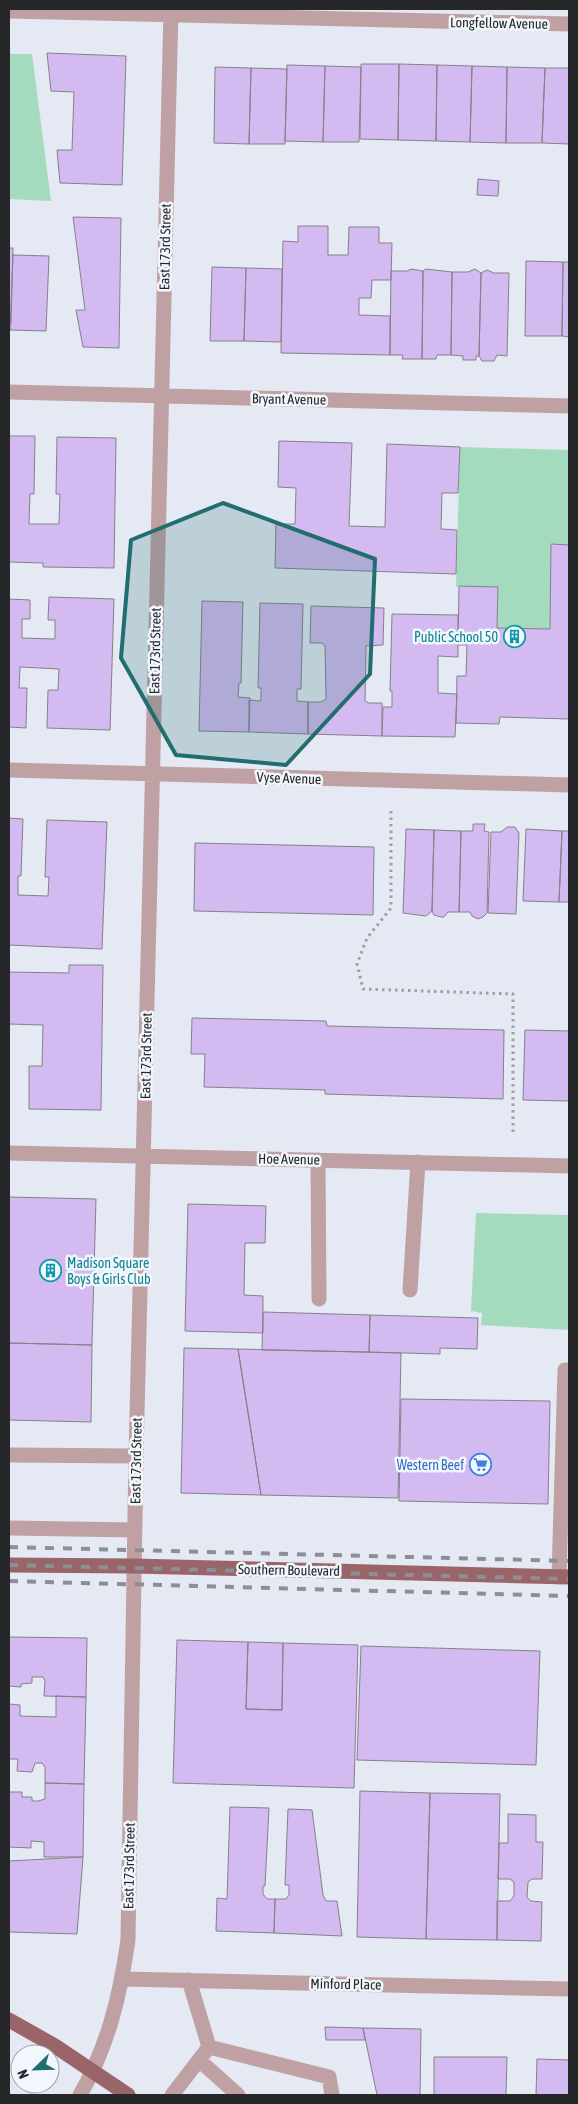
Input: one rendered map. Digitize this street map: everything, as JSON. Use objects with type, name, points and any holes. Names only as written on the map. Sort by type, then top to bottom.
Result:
[{"type":"main road","name":"Southern Boulevard","points":[[9,1565],[134,1566],[564,1577]]},
{"type":"main road","points":[[9,2020],[55,2046],[128,2095]]},
{"type":"street","name":"Longfellow Avenue","points":[[9,11],[171,12],[569,24]]},
{"type":"street","name":"East 173rd Street","points":[[80,2095],[94,2071],[117,2007],[128,1940],[136,1456],[171,12]]},
{"type":"street","name":"Bryant Avenue","points":[[9,392],[569,406]]},
{"type":"street","name":"Vyse Avenue","points":[[9,770],[569,785]]},
{"type":"street","name":"Hoe Avenue","points":[[9,1153],[569,1166]]},
{"type":"street","points":[[318,1160],[319,1299]]},
{"type":"street","points":[[410,1290],[418,1162]]},
{"type":"street","points":[[564,1577],[565,1370],[569,1370]]},
{"type":"street","points":[[9,1455],[136,1456]]},
{"type":"street","points":[[9,1528],[135,1530]]},
{"type":"street","name":"Minford Place","points":[[123,1979],[569,1989]]},
{"type":"street","points":[[189,1980],[209,2047]]},
{"type":"street","points":[[172,2095],[209,2047]]},
{"type":"street","points":[[209,2047],[329,2077],[332,2095]]},
{"type":"street","points":[[199,2060],[237,2095]]},
{"type":"path","points":[[391,811],[391,908],[367,938],[357,964],[363,989],[513,994],[513,1134]]},
{"type":"highlighted area","points":[[223,503],[375,559],[370,674],[286,765],[176,755],[121,658],[131,540]]},
{"type":"green space","points":[[9,54],[32,54],[51,201],[9,199]]},
{"type":"green space","points":[[460,447],[569,450],[569,545],[551,545],[550,629],[497,628],[459,586],[456,587]]},
{"type":"green space","points":[[476,1213],[569,1215],[569,1330],[481,1325],[482,1313],[471,1311]]},
{"type":"building","points":[[47,53],[126,56],[122,185],[60,183],[57,150],[72,150],[74,92],[51,91]]},
{"type":"building","points":[[361,64],[399,64],[398,140],[360,139]]},
{"type":"building","points":[[399,64],[437,65],[436,141],[398,140]]},
{"type":"building","points":[[287,65],[325,66],[323,142],[285,141]]},
{"type":"building","points":[[437,65],[472,66],[470,142],[436,141]]},
{"type":"building","points":[[325,66],[361,67],[359,142],[323,142]]},
{"type":"building","points":[[472,66],[507,67],[506,143],[470,142]]},
{"type":"building","points":[[215,67],[251,68],[249,144],[214,143]]},
{"type":"building","points":[[507,67],[545,68],[542,143],[506,143]]},
{"type":"building","points":[[251,68],[287,69],[285,144],[249,144]]},
{"type":"building","points":[[545,68],[569,68],[569,144],[542,143]]},
{"type":"building","points":[[478,179],[499,181],[498,196],[477,195]]},
{"type":"building","points":[[73,217],[121,218],[119,348],[83,347],[76,310],[85,310]]},
{"type":"building","points":[[298,226],[328,226],[328,255],[348,255],[349,227],[379,227],[379,243],[392,243],[391,280],[372,280],[371,298],[359,298],[359,315],[390,316],[390,355],[281,353],[283,241],[298,242]]},
{"type":"building","points":[[9,248],[13,248],[11,324],[9,324]]},
{"type":"building","points":[[13,255],[49,256],[46,331],[10,330]]},
{"type":"building","points":[[526,261],[563,262],[562,336],[525,336]]},
{"type":"building","points":[[563,262],[569,262],[569,337],[562,336]]},
{"type":"building","points":[[212,267],[246,268],[244,341],[210,341]]},
{"type":"building","points":[[246,268],[282,269],[281,342],[244,341]]},
{"type":"building","points":[[411,269],[423,271],[422,359],[402,359],[403,355],[390,355],[391,271],[407,271]]},
{"type":"building","points":[[426,269],[452,272],[451,355],[437,355],[436,359],[422,359],[423,271]]},
{"type":"building","points":[[475,269],[481,273],[479,356],[476,356],[476,360],[463,360],[463,356],[451,355],[452,272],[468,272]]},
{"type":"building","points":[[487,270],[494,273],[509,273],[507,356],[497,355],[494,361],[482,361],[479,356],[481,273]]},
{"type":"building","points":[[9,436],[35,436],[34,494],[30,494],[29,524],[59,524],[60,494],[56,494],[57,437],[116,438],[114,568],[43,567],[43,563],[9,562]]},
{"type":"building","points":[[279,441],[352,443],[349,526],[385,527],[387,444],[460,447],[458,493],[442,493],[441,529],[457,530],[456,574],[275,568],[276,524],[295,524],[296,488],[278,487]]},
{"type":"building","name":"Public School 50","points":[[551,544],[569,545],[569,719],[500,717],[499,724],[456,723],[457,676],[466,676],[467,645],[458,645],[459,586],[498,587],[497,628],[550,629]]},
{"type":"building","points":[[49,597],[114,599],[110,730],[47,728],[48,690],[58,690],[59,669],[20,667],[19,688],[27,688],[26,728],[9,727],[9,599],[30,600],[30,619],[22,619],[22,638],[55,639],[55,620],[48,620]]},
{"type":"building","points":[[202,601],[243,602],[241,683],[239,683],[238,697],[250,698],[249,732],[199,731]]},
{"type":"building","points":[[260,603],[303,604],[301,689],[297,689],[297,701],[308,702],[308,734],[249,732],[249,700],[261,701],[261,688],[258,688]]},
{"type":"building","points":[[311,606],[384,608],[383,645],[366,646],[365,701],[369,703],[382,703],[382,736],[308,734],[308,702],[321,702],[326,699],[325,646],[322,643],[310,643]]},
{"type":"building","points":[[392,614],[458,615],[458,657],[438,656],[438,693],[457,694],[455,737],[382,736],[383,707],[392,707],[392,691],[390,691]]},
{"type":"building","points":[[9,818],[23,819],[21,876],[18,876],[18,895],[48,896],[49,877],[45,877],[47,820],[107,822],[102,949],[9,945]]},
{"type":"building","points":[[473,824],[485,824],[484,831],[489,832],[487,913],[478,919],[472,916],[470,912],[459,912],[461,831],[473,831]]},
{"type":"building","points":[[507,827],[515,827],[519,833],[516,914],[488,913],[491,832],[501,832]]},
{"type":"building","points":[[406,829],[434,830],[432,911],[426,916],[403,913]]},
{"type":"building","points":[[526,829],[562,831],[559,902],[523,901]]},
{"type":"building","points":[[434,830],[461,831],[459,912],[448,912],[444,917],[434,915],[432,911]]},
{"type":"building","points":[[562,831],[569,831],[569,902],[559,902]]},
{"type":"building","points":[[195,843],[374,847],[373,915],[194,911]]},
{"type":"building","points":[[69,965],[103,965],[101,1110],[29,1109],[29,1066],[42,1066],[43,1025],[9,1024],[9,972],[69,973]]},
{"type":"building","points":[[192,1018],[326,1021],[327,1026],[504,1030],[503,1099],[325,1094],[325,1090],[204,1087],[205,1054],[191,1054]]},
{"type":"building","points":[[525,1030],[569,1031],[569,1101],[523,1100]]},
{"type":"building","name":"Madison Square Boys & Girls Club","points":[[9,1197],[96,1199],[92,1345],[9,1343]]},
{"type":"building","points":[[188,1204],[266,1206],[265,1243],[245,1243],[244,1295],[263,1296],[263,1333],[185,1331]]},
{"type":"building","points":[[263,1312],[370,1315],[369,1352],[262,1350]]},
{"type":"building","points":[[370,1315],[478,1318],[477,1349],[440,1348],[440,1354],[369,1352]]},
{"type":"building","points":[[9,1343],[92,1345],[91,1422],[9,1420]]},
{"type":"building","points":[[184,1348],[238,1349],[261,1495],[181,1493]]},
{"type":"building","points":[[238,1349],[401,1353],[398,1498],[261,1495]]},
{"type":"building","points":[[401,1399],[550,1401],[548,1504],[399,1501]]},
{"type":"building","points":[[9,1637],[87,1638],[86,1697],[44,1696],[45,1681],[43,1677],[32,1677],[32,1683],[21,1684],[21,1687],[9,1686]]},
{"type":"building","points":[[177,1640],[248,1642],[246,1709],[282,1710],[283,1643],[358,1645],[354,1788],[173,1783]]},
{"type":"building","points":[[248,1642],[283,1643],[282,1710],[246,1709]]},
{"type":"building","points":[[361,1646],[540,1651],[536,1765],[357,1760]]},
{"type":"building","points":[[56,1696],[86,1697],[84,1784],[45,1783],[45,1767],[42,1763],[35,1763],[32,1772],[17,1771],[18,1759],[9,1759],[9,1704],[20,1705],[20,1716],[56,1717]]},
{"type":"building","points":[[45,1783],[84,1784],[83,1857],[44,1857],[44,1842],[31,1841],[31,1848],[9,1847],[9,1792],[22,1792],[22,1797],[32,1797],[32,1801],[38,1801],[45,1799]]},
{"type":"building","points":[[360,1791],[430,1793],[426,1939],[357,1937]]},
{"type":"building","points":[[430,1793],[500,1794],[497,1940],[426,1939]]},
{"type":"building","points":[[230,1807],[269,1808],[263,1894],[267,1899],[275,1899],[274,1933],[216,1931],[217,1898],[227,1899]]},
{"type":"building","points":[[288,1809],[312,1810],[323,1895],[326,1901],[337,1901],[342,1936],[274,1933],[275,1899],[286,1899],[289,1895],[289,1885],[285,1885]]},
{"type":"building","points":[[508,1814],[536,1815],[536,1842],[543,1842],[542,1879],[532,1879],[528,1882],[527,1897],[531,1901],[542,1902],[541,1941],[497,1940],[497,1901],[510,1901],[514,1896],[514,1882],[510,1879],[498,1879],[499,1843],[508,1843]]},
{"type":"building","points":[[83,1857],[77,1934],[9,1932],[9,1861]]},
{"type":"building","points":[[325,2027],[363,2028],[365,2040],[326,2040]]},
{"type":"building","points":[[363,2028],[421,2029],[420,2095],[377,2095]]},
{"type":"building","points":[[434,2057],[507,2057],[506,2095],[434,2095]]},
{"type":"building","points":[[537,2059],[569,2060],[569,2095],[536,2095]]},
{"type":"railway","points":[[9,1547],[569,1561]]},
{"type":"railway","points":[[9,1565],[569,1579]]},
{"type":"railway","points":[[9,1581],[569,1596]]},
{"type":"place","name":"Public School 50","points":[[514,637]]},
{"type":"place","name":"Madison Square Boys & Girls Club","points":[[51,1271]]},
{"type":"place","name":"Western Beef","points":[[480,1465]]}]
